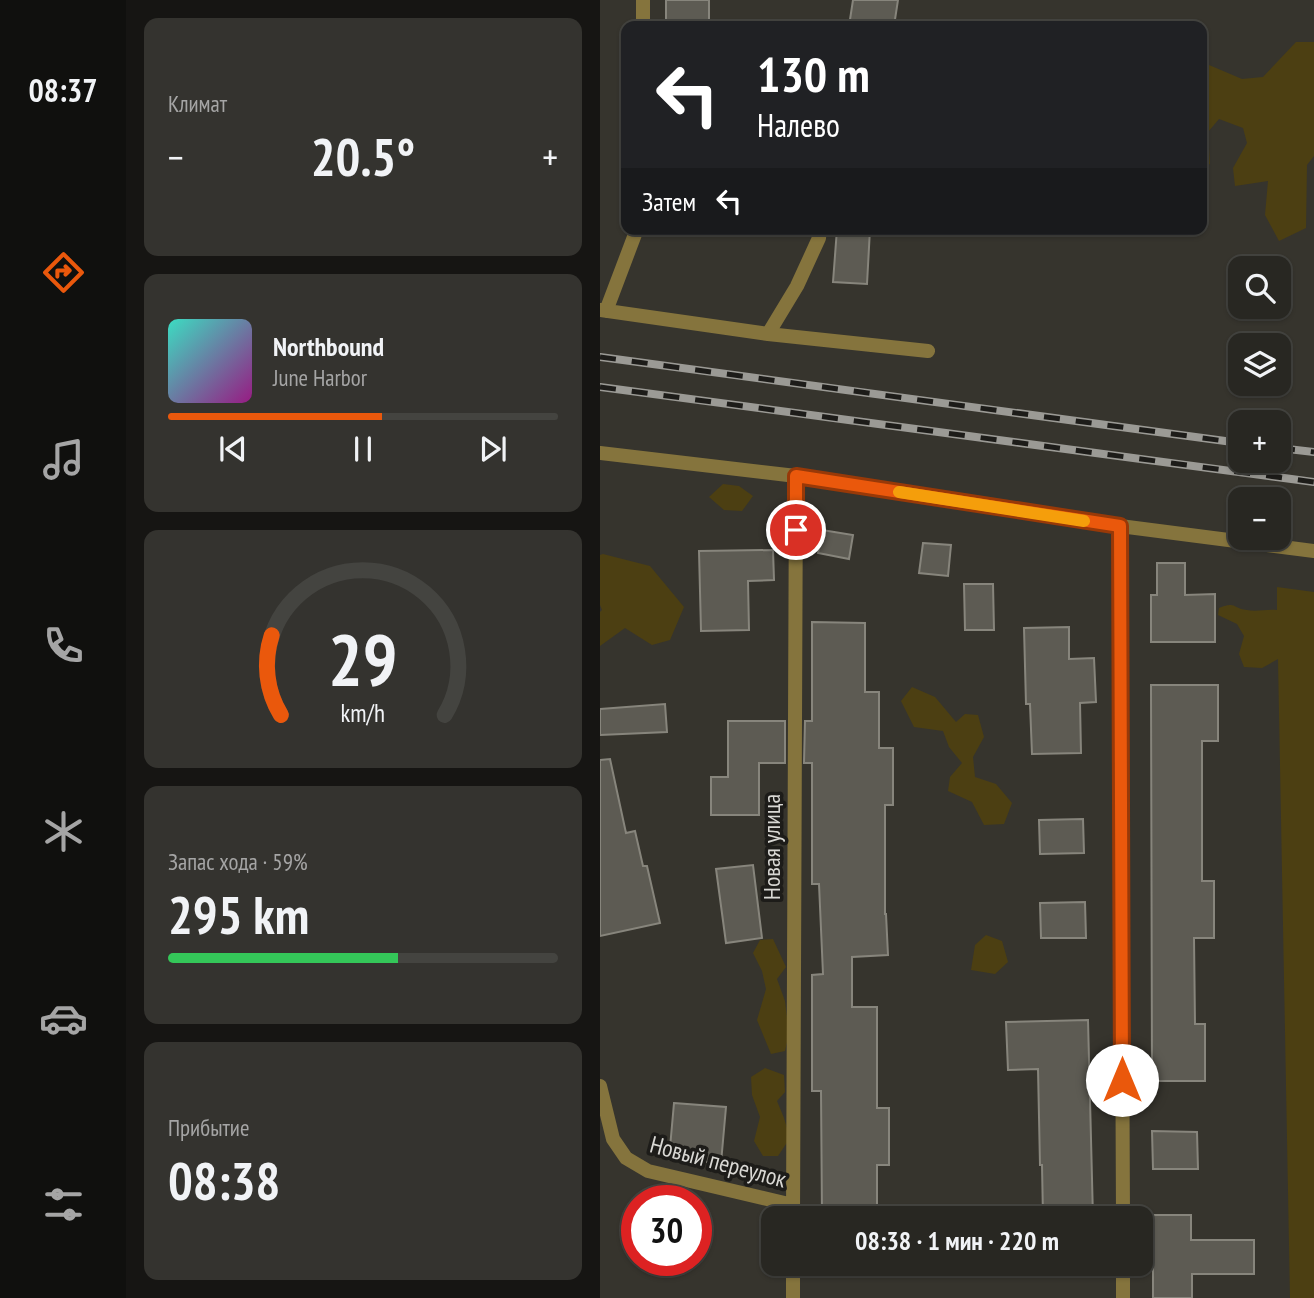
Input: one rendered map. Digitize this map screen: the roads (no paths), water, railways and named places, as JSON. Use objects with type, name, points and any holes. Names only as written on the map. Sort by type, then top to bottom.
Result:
[{"type":"street","points":[[643,0],[643,21]]},
{"type":"street","points":[[635,235],[603,311],[768,334],[928,351]]},
{"type":"street","points":[[768,334],[797,286],[819,235]]},
{"type":"street","points":[[600,453],[796,476],[1120,526],[1314,551]]},
{"type":"street","name":"Новая улица","points":[[793,1206],[796,476]]},
{"type":"street","points":[[1120,526],[1123,1206]]},
{"type":"street","name":"Новый переулок","points":[[600,1086],[613,1139],[626,1158],[648,1171],[772,1206]]},
{"type":"street","points":[[793,1276],[793,1298]]},
{"type":"street","points":[[1123,1276],[1123,1298]]},
{"type":"railway","points":[[600,357],[1228,441]]},
{"type":"railway","points":[[600,387],[1314,482]]},
{"type":"railway","points":[[1291,449],[1314,452]]}]
